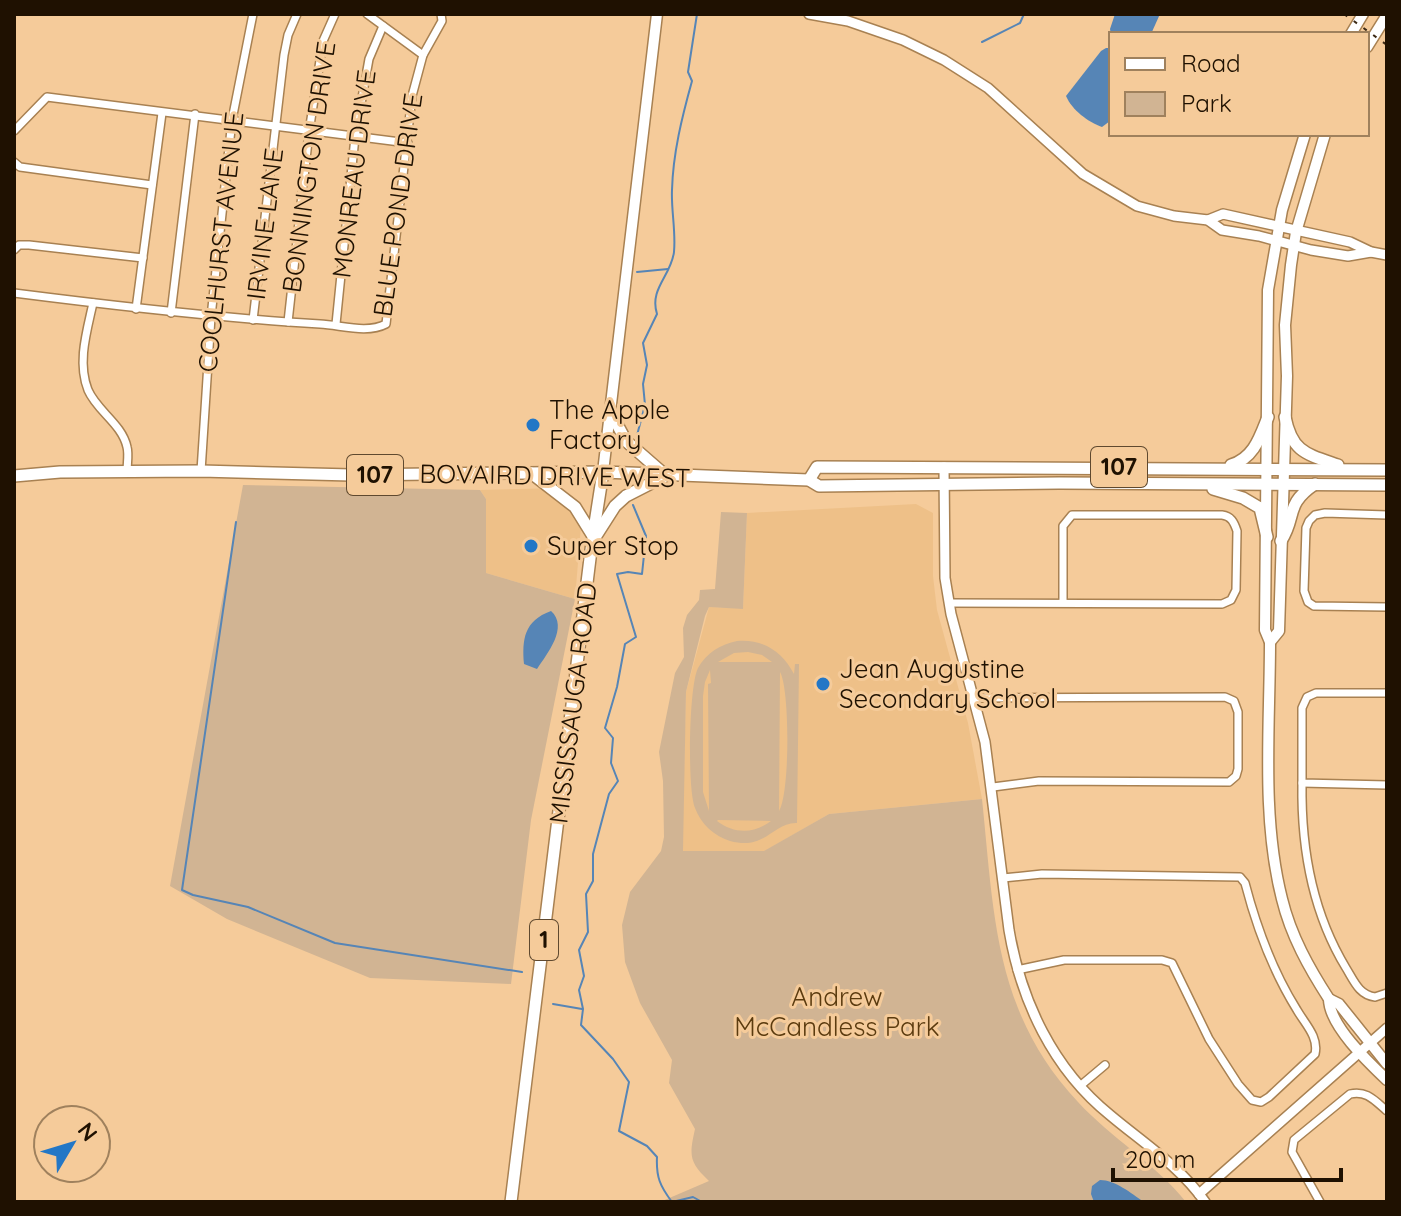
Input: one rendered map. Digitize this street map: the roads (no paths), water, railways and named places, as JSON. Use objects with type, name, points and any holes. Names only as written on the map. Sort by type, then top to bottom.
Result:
[{"type":"main road","name":"MISSISSAUGA ROAD","points":[[511,1202],[657,14]]},
{"type":"main road","points":[[1352,32],[1363,14]]},
{"type":"main road","points":[[1369,44],[1387,15]]},
{"type":"main road","points":[[1304,136],[1279,227],[1267,301],[1265,630],[1270,642],[1273,857],[1291,927],[1329,999],[1329,1011],[1359,1052],[1387,1080]]},
{"type":"main road","points":[[1270,642],[1279,631],[1285,325],[1293,246],[1324,136]]},
{"type":"main road","points":[[530,473],[575,507],[593,539],[615,506],[626,496],[665,475],[626,441],[610,411]]},
{"type":"main road","points":[[1205,468],[1235,464],[1242,460],[1253,451],[1268,417]]},
{"type":"main road","points":[[1285,417],[1292,442],[1298,448],[1350,469]]},
{"type":"main road","name":"BOVAIRD DRIVE WEST","points":[[809,480],[817,467],[1387,470]]},
{"type":"main road","name":"BOVAIRD DRIVE WEST","points":[[14,476],[201,471],[351,475],[603,472],[809,480],[819,486],[1387,485]]},
{"type":"main road","points":[[1193,484],[1228,492],[1260,508],[1267,537]]},
{"type":"main road","points":[[1281,541],[1295,501],[1316,484]]},
{"type":"main road","points":[[1329,999],[1339,1004],[1387,1064]]},
{"type":"street","name":"COOLHURST AVENUE","points":[[201,471],[211,317],[232,120],[253,14]]},
{"type":"street","name":"IRVINE LANE","points":[[253,320],[284,55],[297,14]]},
{"type":"street","name":"BONNINGTON DRIVE","points":[[288,322],[309,132],[323,41],[335,14]]},
{"type":"street","points":[[367,14],[423,55]]},
{"type":"street","name":"BLUE POND DRIVE","points":[[14,293],[211,317],[336,324],[369,329],[386,324],[412,96],[423,55],[442,21],[441,14]]},
{"type":"street","points":[[809,14],[841,17],[903,40],[944,60],[988,88],[1083,174],[1137,206],[1174,216],[1208,220],[1223,214],[1350,242],[1371,252],[1387,255]]},
{"type":"street","name":"MONREAU DRIVE","points":[[336,324],[355,137],[369,59],[383,26]]},
{"type":"street","points":[[14,131],[47,97],[408,143]]},
{"type":"street","points":[[136,309],[162,113]]},
{"type":"street","points":[[171,313],[195,114]]},
{"type":"street","points":[[14,162],[20,167],[152,185]]},
{"type":"street","points":[[1208,220],[1222,230],[1293,246],[1348,256],[1371,252]]},
{"type":"street","points":[[14,250],[19,245],[29,245],[143,258]]},
{"type":"street","points":[[93,303],[84,347],[85,378],[93,400],[124,438],[128,448],[127,472]]},
{"type":"street","points":[[944,467],[945,568],[949,603],[975,698],[993,787],[1009,930],[1017,970],[1041,1030],[1080,1086],[1106,1112],[1160,1156],[1202,1198],[1387,1028]]},
{"type":"street","points":[[1387,515],[1325,513],[1311,519],[1306,528],[1304,591],[1308,602],[1314,606],[1387,607]]},
{"type":"street","points":[[949,603],[1063,603],[1227,603],[1236,590],[1235,524],[1232,519],[1222,515],[1072,515],[1063,526],[1063,603]]},
{"type":"street","points":[[1387,693],[1316,693],[1307,697],[1302,708],[1305,853],[1312,888],[1324,923],[1360,991],[1375,997],[1387,993]]},
{"type":"street","points":[[975,698],[1225,697],[1234,701],[1238,712],[1238,769],[1229,782],[1048,781],[993,787]]},
{"type":"street","points":[[1302,783],[1387,785]]},
{"type":"street","points":[[1003,878],[1042,874],[1240,877],[1245,883],[1266,952],[1316,1040],[1315,1054],[1269,1097],[1261,1102],[1252,1100],[1209,1039],[1172,963],[1162,960],[1064,960],[1017,970]]},
{"type":"street","points":[[1080,1086],[1105,1065]]},
{"type":"street","points":[[1320,1202],[1292,1152],[1294,1140],[1350,1094],[1361,1092],[1368,1095],[1387,1111]]},
{"type":"water","points":[[1115,14],[1160,14],[1152,32],[1110,32]]},
{"type":"water","points":[[1109,48],[1109,122],[1102,127],[1081,115],[1066,96],[1101,51]]},
{"type":"water","points":[[551,611],[556,617],[557,632],[537,669],[524,664],[525,639],[535,620]]},
{"type":"water","points":[[1100,1180],[1117,1185],[1144,1202],[1094,1202],[1092,1186]]},
{"type":"waterway","points":[[636,439],[645,405],[643,384],[647,365],[643,343],[657,314],[656,297],[674,252],[673,176],[692,81],[688,72],[697,14]]},
{"type":"waterway","points":[[982,42],[1020,23],[1024,14]]},
{"type":"waterway","points":[[637,272],[668,269]]},
{"type":"waterway","points":[[633,505],[646,536],[642,574],[617,574],[636,637],[625,644],[605,728],[613,738],[611,763],[618,781],[609,794],[593,854],[593,881],[586,894],[588,932],[579,950],[584,976],[579,990],[583,1009],[581,1025],[613,1059],[629,1082],[619,1131],[647,1146],[657,1157],[660,1181],[672,1202],[693,1197],[702,1202]]},
{"type":"waterway","points":[[236,522],[182,890],[248,907],[335,943],[522,972]]},
{"type":"waterway","points":[[553,1004],[582,1009]]},
{"type":"railway","points":[[1344,14],[1369,32]]},
{"type":"railway","points":[[1369,32],[1387,45]]},
{"type":"place","name":"The Apple Factory","points":[[533,425]]},
{"type":"place","name":"Super Stop","points":[[531,546]]},
{"type":"place","name":"Jean Augustine Secondary School","points":[[823,684]]},
{"type":"park label","name":"Andrew McCandless Park","points":[[837,1012]]}]
